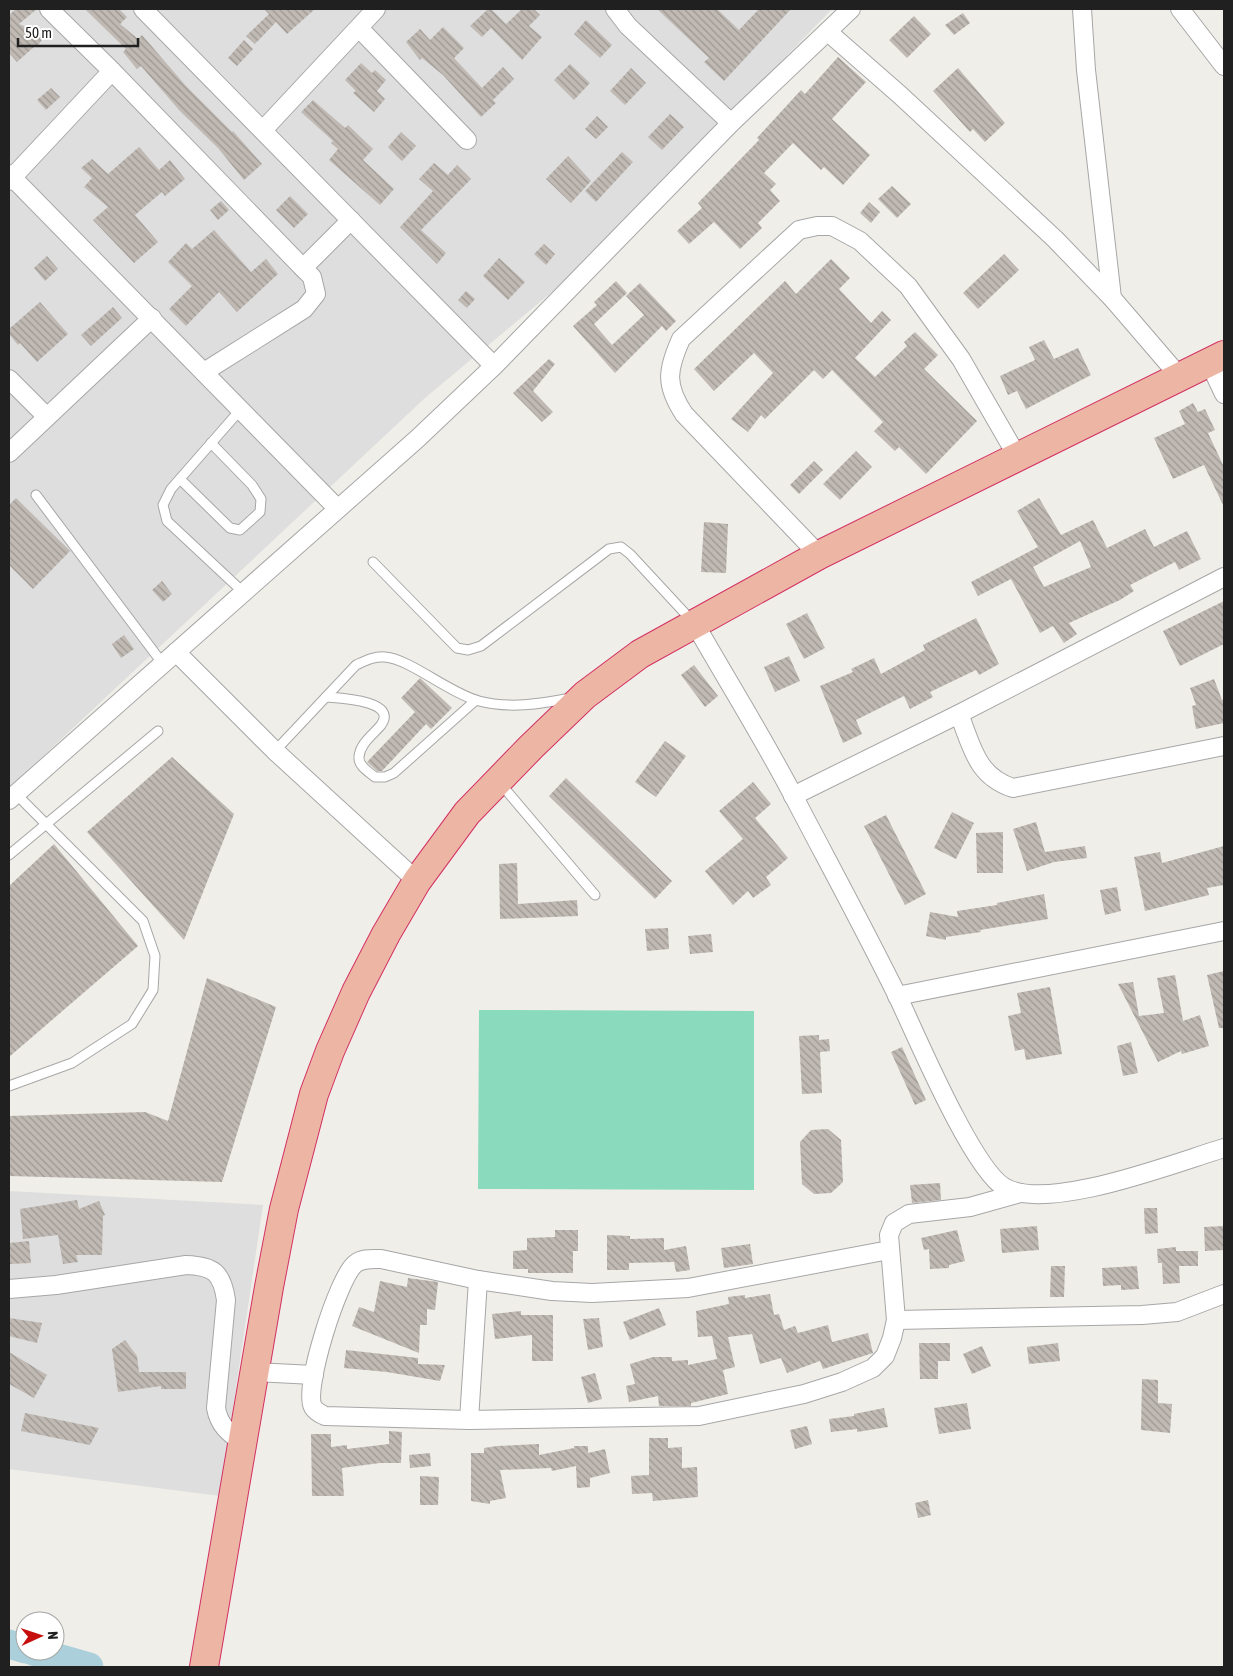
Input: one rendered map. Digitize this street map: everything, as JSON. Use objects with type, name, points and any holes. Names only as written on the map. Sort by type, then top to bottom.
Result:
[{"type":"highway","points":[[204,1667],[228,1532],[241,1442],[284,1210],[314,1094],[330,1051],[356,992],[417,881],[467,813],[586,695],[640,654],[819,556],[1017,456],[1217,359]]},
{"type":"street","points":[[49,9],[112,71],[303,268],[315,285],[316,294],[311,302],[204,372]]},
{"type":"street","points":[[143,9],[494,366]]},
{"type":"street","points":[[263,130],[376,9]]},
{"type":"street","points":[[615,9],[628,26],[731,123]]},
{"type":"street","points":[[11,794],[163,664],[416,439],[494,366],[731,123],[851,9]]},
{"type":"street","points":[[1082,9],[1086,70],[1112,298]]},
{"type":"street","points":[[1180,9],[1224,66]]},
{"type":"street","points":[[359,28],[466,140]]},
{"type":"street","points":[[828,32],[900,95],[1055,239],[1112,298],[1179,376]]},
{"type":"street","points":[[112,71],[10,178],[152,318],[337,508]]},
{"type":"street","points":[[303,268],[350,220]]},
{"type":"street","points":[[819,556],[684,414],[672,395],[669,376],[672,359],[681,340],[799,230],[818,226],[832,226],[860,241],[908,286],[961,359],[1017,456]]},
{"type":"street","points":[[9,453],[152,318]]},
{"type":"street","points":[[1217,359],[1224,394]]},
{"type":"street","points":[[9,379],[47,417]]},
{"type":"street","points":[[793,796],[959,714],[1224,577]]},
{"type":"street","points":[[695,624],[793,796],[897,996],[934,1074],[980,1158],[1000,1184],[1020,1193]]},
{"type":"street","points":[[176,652],[275,751],[417,881]]},
{"type":"street","points":[[959,714],[981,767],[990,778],[1013,788],[1224,746]]},
{"type":"street","points":[[897,996],[1224,930]]},
{"type":"street","points":[[889,1250],[688,1288],[592,1293],[552,1292],[478,1280],[381,1259],[366,1259],[355,1264],[346,1275],[333,1303],[314,1375],[311,1398],[312,1406],[326,1416],[469,1420],[699,1416],[804,1394],[842,1382],[873,1368],[885,1356],[896,1320],[889,1235],[894,1223],[909,1214],[970,1208],[1020,1193],[1069,1192],[1100,1186],[1224,1148]]},
{"type":"street","points":[[9,1289],[56,1285],[186,1264],[202,1266],[216,1273],[224,1283],[226,1300],[216,1408],[218,1419],[224,1428],[241,1442]]},
{"type":"street","points":[[469,1420],[478,1280]]},
{"type":"street","points":[[896,1320],[1142,1315],[1177,1312],[1224,1294]]},
{"type":"street","points":[[254,1372],[314,1375]]},
{"type":"lane","points":[[240,410],[171,489],[163,505],[167,521],[243,592]]},
{"type":"lane","points":[[180,479],[230,528],[240,530],[260,512],[261,499],[252,485],[211,443]]},
{"type":"lane","points":[[36,495],[163,664]]},
{"type":"lane","points":[[373,562],[457,648],[468,650],[481,646],[610,549],[621,547],[630,554],[695,624]]},
{"type":"lane","points":[[275,751],[356,665],[370,658],[386,657],[400,661],[456,693],[497,705],[523,705],[586,695]]},
{"type":"lane","points":[[326,697],[365,701],[379,709],[383,716],[382,724],[362,746],[358,757],[361,765],[375,777],[385,778],[394,773],[476,700]]},
{"type":"lane","points":[[9,855],[158,730]]},
{"type":"lane","points":[[498,781],[595,895]]},
{"type":"lane","points":[[9,1086],[72,1064],[132,1024],[154,990],[155,956],[143,921],[45,824],[11,794]]},
{"type":"shaded area","points":[[9,9],[832,9],[577,271],[425,398],[9,788]]},
{"type":"shaded area","points":[[9,1191],[263,1205],[220,1496],[9,1469]]},
{"type":"green space","points":[[479,1010],[754,1011],[754,1190],[478,1189]]},
{"type":"building","points":[[16,9],[37,9],[19,24],[45,35],[37,47],[35,46],[17,62],[9,53],[9,15]]},
{"type":"building","points":[[85,9],[119,9],[127,17],[120,24],[138,39],[142,35],[186,86],[233,131],[262,164],[244,180],[218,148],[180,111],[141,66],[137,69],[123,52],[126,49]]},
{"type":"building","points":[[264,9],[315,9],[287,34],[276,22],[255,44],[246,36],[269,14]]},
{"type":"building","points":[[488,9],[491,9],[506,24],[522,9],[534,9],[540,15],[529,26],[542,37],[522,60],[491,28],[482,37],[470,26]]},
{"type":"building","points":[[657,9],[717,9],[739,30],[759,9],[791,9],[724,81],[704,62],[709,58]]},
{"type":"building","points":[[963,13],[970,23],[954,35],[945,25]]},
{"type":"building","points":[[914,16],[931,34],[907,58],[889,40]]},
{"type":"building","points":[[586,20],[612,45],[600,58],[574,34]]},
{"type":"building","points":[[443,27],[464,48],[454,58],[482,88],[503,67],[514,79],[493,100],[496,103],[481,117],[443,75],[422,58],[420,60],[406,42],[420,29],[430,40]]},
{"type":"building","points":[[244,40],[253,49],[237,66],[228,58]]},
{"type":"building","points":[[838,57],[866,82],[832,119],[870,155],[843,185],[824,167],[821,170],[793,143],[764,173],[776,184],[770,190],[780,201],[758,223],[762,228],[740,249],[714,222],[689,244],[677,231],[702,208],[698,203],[759,140],[757,138],[801,90],[805,94]]},
{"type":"building","points":[[361,63],[372,73],[375,70],[386,80],[377,91],[385,99],[374,112],[353,93],[356,91],[345,80]]},
{"type":"building","points":[[570,64],[590,83],[574,100],[554,80]]},
{"type":"building","points":[[631,68],[646,83],[625,105],[610,91]]},
{"type":"building","points":[[958,68],[1005,123],[985,142],[973,129],[970,132],[933,91]]},
{"type":"building","points":[[51,88],[60,97],[46,110],[37,100]]},
{"type":"building","points":[[313,100],[345,128],[348,125],[373,149],[363,160],[394,189],[380,205],[329,160],[338,149],[331,143],[333,141],[301,112]]},
{"type":"building","points":[[670,114],[684,127],[662,150],[648,137]]},
{"type":"building","points":[[597,116],[608,127],[596,139],[585,129]]},
{"type":"building","points":[[401,132],[416,146],[402,161],[388,147]]},
{"type":"building","points":[[139,147],[159,170],[170,160],[185,179],[165,196],[162,192],[135,215],[158,242],[134,263],[93,220],[108,207],[84,187],[92,178],[81,168],[92,159],[108,174]]},
{"type":"building","points":[[622,152],[633,162],[596,202],[585,191]]},
{"type":"building","points":[[568,156],[591,181],[571,203],[546,179]]},
{"type":"building","points":[[434,163],[448,175],[457,165],[471,179],[421,230],[446,253],[437,264],[400,227],[433,191],[419,179]]},
{"type":"building","points":[[892,186],[911,204],[897,218],[878,199]]},
{"type":"building","points":[[290,196],[308,214],[294,228],[276,210]]},
{"type":"building","points":[[221,201],[229,210],[218,220],[210,210]]},
{"type":"building","points":[[869,202],[880,212],[871,223],[860,213]]},
{"type":"building","points":[[214,230],[251,272],[266,259],[278,274],[237,312],[219,292],[186,326],[169,309],[192,286],[168,262],[186,243],[192,249]]},
{"type":"building","points":[[544,244],[555,254],[546,265],[534,254]]},
{"type":"building","points":[[1004,254],[1019,270],[978,309],[963,293]]},
{"type":"building","points":[[47,256],[58,269],[45,281],[34,268]]},
{"type":"building","points":[[499,258],[525,282],[508,300],[483,276]]},
{"type":"building","points":[[831,259],[850,278],[839,289],[871,323],[882,311],[891,320],[855,358],[875,377],[907,346],[904,342],[915,332],[938,355],[924,369],[977,421],[926,474],[899,447],[895,451],[874,431],[883,422],[832,370],[823,379],[814,370],[765,419],[761,415],[748,432],[731,419],[773,373],[754,353],[714,391],[694,369],[785,281],[796,294]]},
{"type":"building","points":[[616,281],[627,293],[594,324],[612,345],[644,315],[626,296],[640,283],[676,321],[666,331],[662,326],[615,373],[573,326],[597,305],[594,302]]},
{"type":"building","points":[[466,291],[475,299],[467,308],[458,300]]},
{"type":"building","points":[[40,302],[68,334],[37,362],[20,343],[18,345],[9,334],[9,329]]},
{"type":"building","points":[[113,307],[122,318],[91,346],[81,335]]},
{"type":"building","points":[[1044,340],[1054,359],[1078,348],[1091,375],[1026,409],[1017,391],[1008,395],[1000,376],[1035,360],[1029,347]]},
{"type":"building","points":[[549,359],[555,364],[533,391],[553,412],[542,422],[513,393]]},
{"type":"building","points":[[1193,403],[1198,412],[1205,409],[1215,430],[1208,433],[1224,467],[1224,507],[1204,465],[1173,479],[1154,438],[1185,424],[1179,411]]},
{"type":"building","points":[[856,451],[872,467],[840,500],[823,484]]},
{"type":"building","points":[[814,461],[823,470],[799,494],[790,485]]},
{"type":"building","points":[[16,498],[70,551],[33,589],[9,565],[9,505]]},
{"type":"building","points":[[1039,498],[1061,535],[1093,520],[1107,548],[1145,529],[1154,547],[1187,531],[1201,559],[1179,570],[1175,562],[1130,585],[1134,591],[1120,600],[1069,623],[1077,634],[1064,643],[1053,626],[1040,633],[1011,579],[978,596],[971,582],[1038,547],[1017,511]],"holes":[[[1080,541],[1091,567],[1044,587],[1033,567]]]},
{"type":"building","points":[[704,522],[728,524],[726,573],[701,572]]},
{"type":"building","points":[[162,581],[172,594],[163,602],[152,590]]},
{"type":"building","points":[[1224,601],[1224,644],[1180,666],[1163,631]]},
{"type":"building","points":[[807,613],[825,648],[804,659],[786,624]]},
{"type":"building","points":[[976,618],[999,664],[979,675],[976,670],[930,692],[933,697],[910,709],[904,696],[856,720],[862,734],[843,743],[820,686],[853,672],[851,669],[874,658],[881,674],[925,650],[923,645]]},
{"type":"building","points":[[124,635],[134,649],[121,658],[112,644]]},
{"type":"building","points":[[789,656],[800,681],[775,692],[764,667]]},
{"type":"building","points":[[694,665],[718,696],[705,707],[681,675]]},
{"type":"building","points":[[420,678],[452,708],[431,729],[426,724],[382,771],[377,771],[367,762],[415,712],[401,698]]},
{"type":"building","points":[[1214,679],[1222,700],[1224,699],[1224,723],[1196,729],[1192,706],[1196,705],[1190,688]]},
{"type":"building","points":[[665,741],[686,756],[656,797],[635,782]]},
{"type":"building","points":[[172,757],[234,814],[184,940],[87,832]]},
{"type":"building","points":[[566,778],[672,881],[655,899],[549,796]]},
{"type":"building","points":[[753,782],[771,804],[755,818],[788,858],[766,877],[771,885],[753,898],[748,891],[733,905],[705,871],[743,839],[719,811]]},
{"type":"building","points":[[952,812],[974,823],[956,859],[934,848]]},
{"type":"building","points":[[886,815],[926,894],[905,905],[864,826]]},
{"type":"building","points":[[1036,822],[1045,852],[1085,846],[1087,858],[1054,862],[1027,871],[1013,829]]},
{"type":"building","points":[[1003,832],[1003,873],[977,873],[976,833]]},
{"type":"building","points":[[54,844],[138,946],[9,1057],[9,886]]},
{"type":"building","points":[[1224,846],[1224,885],[1207,888],[1209,895],[1145,911],[1134,857],[1160,852],[1162,863]]},
{"type":"building","points":[[517,863],[518,904],[577,900],[578,916],[500,919],[499,864]]},
{"type":"building","points":[[1117,887],[1121,911],[1105,915],[1100,890]]},
{"type":"building","points":[[1044,894],[1048,919],[946,937],[946,940],[926,936],[930,912],[958,917],[957,911],[997,905],[997,903]]},
{"type":"building","points":[[668,928],[669,949],[647,951],[645,929]]},
{"type":"building","points":[[711,934],[713,952],[690,954],[688,936]]},
{"type":"building","points":[[1224,971],[1224,1028],[1219,1028],[1207,975]]},
{"type":"building","points":[[1175,975],[1183,1021],[1200,1015],[1209,1046],[1182,1054],[1181,1051],[1158,1062],[1118,984],[1133,982],[1139,1016],[1164,1013],[1157,978]]},
{"type":"building","points":[[207,978],[276,1007],[222,1182],[9,1176],[9,1116],[145,1112],[168,1121]]},
{"type":"building","points":[[1050,987],[1062,1054],[1026,1060],[1024,1049],[1015,1051],[1008,1016],[1021,1013],[1017,993]]},
{"type":"building","points":[[819,1035],[819,1040],[829,1039],[830,1051],[820,1052],[822,1093],[802,1094],[799,1036]]},
{"type":"building","points":[[1131,1042],[1138,1073],[1123,1076],[1117,1046]]},
{"type":"building","points":[[902,1047],[926,1100],[915,1105],[891,1052]]},
{"type":"building","points":[[828,1129],[841,1140],[843,1182],[831,1193],[814,1194],[802,1184],[800,1142],[811,1130]]},
{"type":"building","points":[[940,1183],[941,1200],[912,1203],[910,1185]]},
{"type":"building","points":[[77,1200],[79,1209],[99,1201],[105,1215],[103,1216],[102,1255],[76,1255],[78,1262],[63,1264],[58,1235],[23,1239],[20,1209]]},
{"type":"building","points":[[1144,1208],[1157,1208],[1158,1233],[1145,1234]]},
{"type":"building","points":[[1037,1226],[1039,1250],[1002,1253],[1000,1229]]},
{"type":"building","points":[[1224,1226],[1224,1250],[1205,1251],[1204,1227]]},
{"type":"building","points":[[555,1230],[578,1230],[578,1251],[573,1251],[573,1273],[528,1273],[528,1269],[513,1269],[513,1251],[527,1250],[527,1238],[555,1237]]},
{"type":"building","points":[[957,1230],[965,1261],[949,1265],[949,1268],[930,1269],[929,1249],[924,1250],[921,1238]]},
{"type":"building","points":[[607,1235],[630,1236],[630,1239],[664,1238],[664,1250],[686,1246],[690,1270],[676,1272],[674,1262],[629,1263],[629,1270],[607,1270]]},
{"type":"building","points":[[29,1241],[31,1263],[9,1264],[9,1243]]},
{"type":"building","points":[[750,1244],[753,1264],[724,1268],[721,1248]]},
{"type":"building","points":[[1176,1247],[1176,1251],[1198,1251],[1198,1266],[1179,1266],[1180,1283],[1163,1284],[1162,1263],[1158,1263],[1157,1249]]},
{"type":"building","points":[[1051,1266],[1065,1266],[1064,1297],[1050,1297]]},
{"type":"building","points":[[1137,1266],[1139,1289],[1121,1290],[1121,1285],[1103,1286],[1102,1268]]},
{"type":"building","points":[[408,1278],[438,1282],[435,1310],[427,1309],[427,1325],[420,1325],[419,1353],[352,1326],[359,1307],[374,1312],[380,1281],[407,1287]]},
{"type":"building","points":[[770,1294],[774,1315],[779,1314],[784,1330],[795,1326],[798,1333],[828,1325],[832,1342],[868,1333],[873,1353],[823,1369],[820,1361],[787,1373],[781,1358],[760,1364],[752,1334],[728,1337],[735,1367],[723,1370],[728,1394],[691,1403],[691,1406],[659,1406],[658,1396],[629,1402],[626,1386],[635,1384],[630,1364],[653,1357],[672,1357],[672,1361],[688,1360],[688,1365],[717,1359],[712,1336],[698,1337],[696,1311],[729,1304],[728,1297],[745,1295],[745,1298]]},
{"type":"building","points":[[659,1308],[666,1325],[630,1340],[623,1322]]},
{"type":"building","points":[[521,1311],[521,1315],[553,1315],[553,1361],[532,1361],[532,1335],[495,1339],[492,1314]]},
{"type":"building","points":[[9,1318],[42,1323],[37,1343],[9,1336]]},
{"type":"building","points":[[599,1318],[603,1347],[588,1350],[583,1319]]},
{"type":"building","points":[[125,1340],[137,1356],[139,1372],[186,1372],[186,1389],[161,1389],[161,1386],[118,1392],[112,1349]]},
{"type":"building","points":[[919,1343],[950,1343],[950,1361],[938,1361],[938,1379],[920,1379]]},
{"type":"building","points":[[1058,1343],[1060,1361],[1029,1364],[1027,1347]]},
{"type":"building","points":[[982,1346],[991,1366],[972,1374],[963,1354]]},
{"type":"building","points":[[346,1350],[418,1358],[418,1364],[445,1365],[440,1381],[387,1372],[344,1368]]},
{"type":"building","points":[[9,1352],[47,1375],[34,1398],[9,1384]]},
{"type":"building","points":[[595,1373],[602,1399],[588,1403],[581,1377]]},
{"type":"building","points":[[1142,1379],[1158,1380],[1158,1403],[1172,1404],[1170,1433],[1141,1430]]},
{"type":"building","points":[[967,1403],[971,1429],[939,1434],[934,1408]]},
{"type":"building","points":[[884,1408],[888,1427],[857,1432],[857,1429],[831,1432],[829,1419],[854,1416],[854,1414]]},
{"type":"building","points":[[25,1413],[99,1428],[90,1445],[21,1431]]},
{"type":"building","points":[[807,1426],[812,1444],[795,1449],[790,1430]]},
{"type":"building","points":[[389,1431],[402,1432],[401,1463],[380,1463],[342,1468],[344,1496],[312,1496],[311,1434],[331,1434],[331,1447],[347,1445],[347,1449],[389,1444]]},
{"type":"building","points":[[649,1438],[668,1438],[668,1448],[682,1447],[682,1468],[697,1467],[698,1497],[653,1501],[652,1493],[632,1494],[631,1476],[649,1475]]},
{"type":"building","points":[[539,1444],[539,1455],[574,1448],[574,1446],[588,1446],[588,1453],[605,1449],[610,1473],[590,1478],[590,1487],[577,1488],[576,1466],[552,1471],[551,1468],[500,1470],[506,1498],[490,1501],[490,1504],[471,1501],[471,1453],[484,1453],[484,1448],[497,1446]]},
{"type":"building","points":[[430,1453],[431,1466],[410,1468],[409,1455]]},
{"type":"building","points":[[420,1476],[439,1477],[438,1505],[420,1505]]},
{"type":"building","points":[[928,1500],[931,1515],[918,1518],[915,1503]]},
{"type":"waterway","points":[[9,1644],[15,1646]]},
{"type":"waterway","points":[[65,1660],[89,1667]]}]
